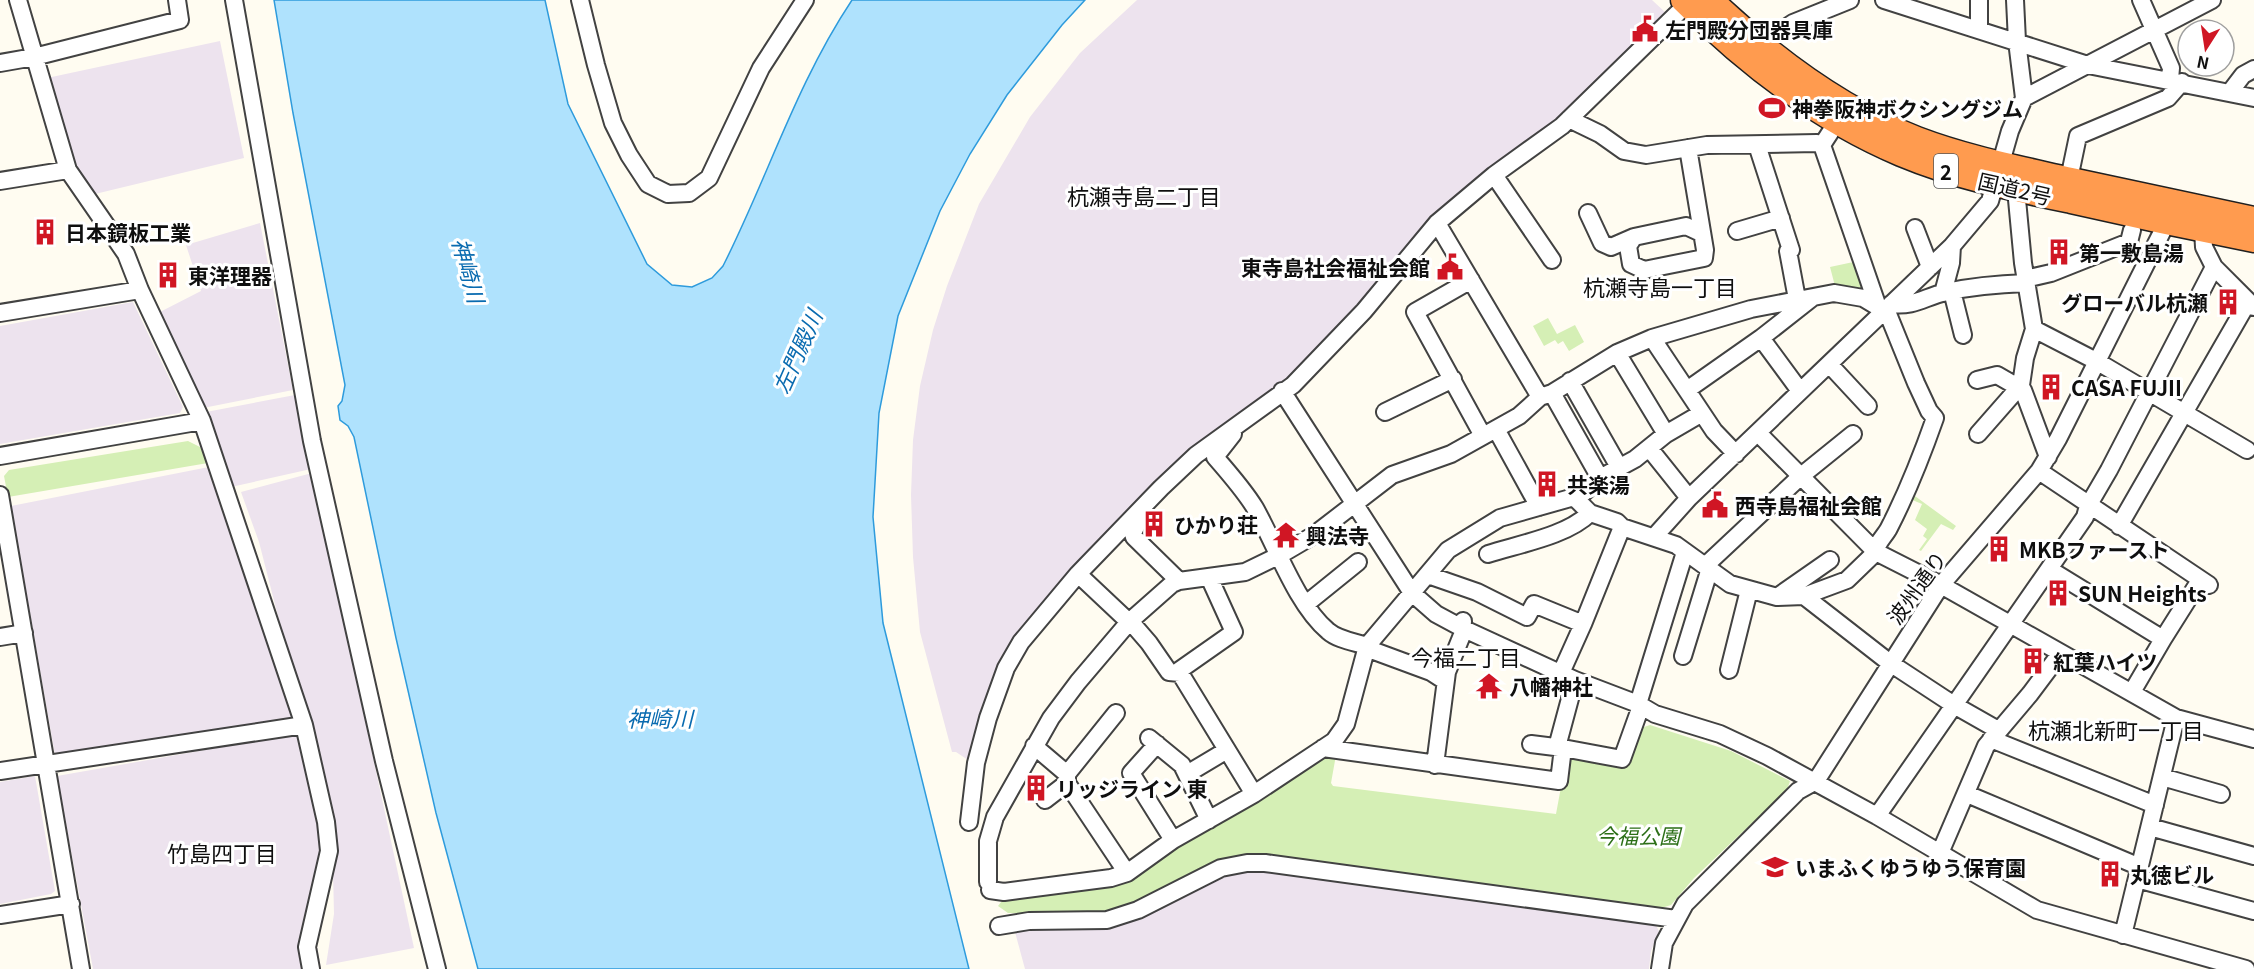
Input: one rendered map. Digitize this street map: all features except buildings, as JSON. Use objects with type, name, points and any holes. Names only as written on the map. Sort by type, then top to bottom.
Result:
[{"type":"highway","name":"国道2号","points":[[1711,0],[1761,44],[1813,84],[1873,119],[2002,178],[2069,179],[2170,212],[2204,230],[2254,240]]},
{"type":"highway","name":"国道2号","points":[[1685,2],[1754,64],[1795,96],[1837,122],[1899,154],[1931,166],[2170,212],[2254,219]]},
{"type":"street","points":[[18,0],[68,170],[126,254],[140,290],[202,421],[304,725],[326,822],[329,851],[307,947],[311,969]]},
{"type":"street","points":[[0,63],[34,57],[180,20],[177,0]]},
{"type":"street","points":[[234,0],[312,441],[384,761],[436,969]]},
{"type":"street","points":[[580,0],[613,123],[629,156],[648,184],[668,194],[689,193],[709,178],[761,68],[805,0]]},
{"type":"street","points":[[1761,44],[1793,23],[1850,0]]},
{"type":"street","points":[[1884,0],[1927,7],[1979,30],[2088,65],[2254,98]]},
{"type":"street","points":[[1979,0],[1979,30]]},
{"type":"street","points":[[1654,537],[1689,498],[1830,364],[1884,308],[1952,246],[1990,201],[2002,178],[2010,131],[2024,98],[2015,0]]},
{"type":"street","points":[[2069,179],[2078,136],[2168,98],[2176,81],[2141,0]]},
{"type":"street","points":[[2024,98],[2212,0]]},
{"type":"street","points":[[969,822],[976,763],[987,718],[1006,668],[1021,642],[1078,574],[1196,455],[1293,385],[1364,311],[1437,223],[1494,175],[1569,119],[1685,2]]},
{"type":"street","points":[[2230,92],[2243,75],[2254,69]]},
{"type":"street","points":[[1569,119],[1599,134],[1624,151],[1646,155],[1707,146],[1817,143],[1822,145],[1884,308],[1916,383],[1929,411],[1935,418]]},
{"type":"street","points":[[1822,145],[1837,122]]},
{"type":"street","points":[[1757,145],[1791,250],[1788,251],[1797,299]]},
{"type":"street","points":[[1635,237],[1628,246],[1631,264],[1644,270],[1704,258],[1705,250],[1688,148]]},
{"type":"street","points":[[0,181],[68,170]]},
{"type":"street","points":[[1494,175],[1543,233],[1552,260]]},
{"type":"street","points":[[1978,434],[2019,387],[2034,329],[2026,281],[2002,178]]},
{"type":"street","name":"波州通り","points":[[1660,969],[1664,943],[1685,904],[1798,791],[1816,781],[1941,585],[2043,464],[2098,362],[2170,212]]},
{"type":"street","points":[[1588,213],[1602,243],[1611,247],[1635,237],[1686,226],[1701,232]]},
{"type":"street","points":[[1737,231],[1781,218]]},
{"type":"street","points":[[1437,223],[1471,280],[1600,478]]},
{"type":"street","points":[[1915,228],[1930,267]]},
{"type":"street","points":[[1702,413],[1600,478],[1581,495],[1500,518],[1449,550],[1366,647],[1346,724],[1334,741],[1254,794],[1173,840],[1127,873],[1111,878],[1004,892],[989,886],[988,841],[995,817],[1034,746],[1051,718],[1078,682],[1130,621],[1172,584],[1179,581],[1245,572],[1280,555],[1314,535],[1392,475],[1451,454],[1519,416],[1546,395],[1617,353],[1652,338],[1751,309],[1834,293],[1863,298],[1884,308],[1906,306],[1948,292],[2000,282],[2026,281],[2129,242],[2132,230]]},
{"type":"street","points":[[2119,526],[2251,304],[2214,267],[2204,247],[2204,230]]},
{"type":"street","points":[[1952,246],[1948,292],[1963,335]]},
{"type":"street","points":[[1877,816],[2085,517],[2088,506],[2214,267]]},
{"type":"street","points":[[1471,280],[1415,312],[1453,379],[1539,507]]},
{"type":"street","points":[[0,313],[140,290]]},
{"type":"street","points":[[1687,390],[1761,338],[1815,296]]},
{"type":"street","points":[[2034,329],[2098,362],[2247,450]]},
{"type":"street","points":[[1652,338],[1714,431],[1736,454]]},
{"type":"street","points":[[1761,338],[1800,391]]},
{"type":"street","points":[[1617,353],[1666,434]]},
{"type":"street","points":[[1830,364],[1868,406]]},
{"type":"street","points":[[1977,380],[1997,375],[2019,387],[2027,398],[2043,464],[2088,506],[2203,585],[2163,639],[2132,692]]},
{"type":"street","points":[[1386,412],[1453,379]]},
{"type":"street","points":[[1570,381],[1619,467]]},
{"type":"street","points":[[1282,391],[1412,593],[1436,614],[1463,624],[1568,676],[1639,705],[1655,714],[1720,734],[1816,781],[2037,910],[2246,969]]},
{"type":"street","points":[[1574,497],[1590,513],[1617,522],[1622,527],[1676,545],[1730,584],[1777,597],[1804,596],[1847,580],[1876,552],[1876,547],[1888,531],[1905,495],[1935,418],[1947,405]]},
{"type":"street","points":[[0,456],[202,421]]},
{"type":"street","points":[[1216,458],[1241,421]]},
{"type":"street","points":[[1758,433],[1876,552],[1941,585],[2176,718],[2254,739]]},
{"type":"street","points":[[1683,656],[1708,567],[1801,476],[1853,434]]},
{"type":"street","points":[[1649,448],[1689,498]]},
{"type":"street","points":[[1196,455],[1216,458],[1254,506],[1306,604],[1328,632],[1431,672],[1445,681]]},
{"type":"street","points":[[0,495],[81,969]]},
{"type":"street","points":[[1140,509],[1141,516],[1133,533],[1134,537],[1179,581]]},
{"type":"street","points":[[1488,554],[1556,533],[1584,519],[1590,513]]},
{"type":"street","points":[[1323,748],[1559,781],[1560,748],[1568,676],[1583,624],[1622,527]]},
{"type":"street","points":[[1531,744],[1622,759],[1685,552]]},
{"type":"street","points":[[1777,597],[1830,560]]},
{"type":"street","points":[[1306,604],[1358,562]]},
{"type":"street","points":[[2049,569],[2163,639]]},
{"type":"street","points":[[1078,574],[1130,621],[1169,672],[1177,672],[1234,632],[1209,577]]},
{"type":"street","points":[[1428,575],[1477,592],[1527,617],[1534,604],[1583,624]]},
{"type":"street","points":[[1729,669],[1749,590]]},
{"type":"street","points":[[1804,596],[1890,663],[1995,735],[2155,806]]},
{"type":"street","points":[[1435,765],[1445,681],[1462,636],[1463,624]]},
{"type":"street","points":[[0,637],[24,633]]},
{"type":"street","points":[[1940,853],[1986,746],[2060,654]]},
{"type":"street","points":[[1177,672],[1180,673],[1254,794]]},
{"type":"street","points":[[1045,800],[1067,778],[1116,713]]},
{"type":"street","points":[[2123,935],[2176,718]]},
{"type":"street","points":[[0,771],[304,725]]},
{"type":"street","points":[[1173,840],[1131,773],[1152,741],[1182,765],[1209,820]]},
{"type":"street","points":[[1034,746],[1067,778],[1127,873]]},
{"type":"street","points":[[1187,774],[1227,750]]},
{"type":"street","points":[[2162,777],[2221,794]]},
{"type":"street","points":[[1967,794],[2138,873],[2254,912]]},
{"type":"street","points":[[2150,827],[2254,856]]},
{"type":"street","points":[[999,926],[1029,921],[1107,920],[1138,910],[1221,868],[1256,863],[1676,919]]},
{"type":"street","points":[[0,915],[71,904]]},
{"type":"shaded area","points":[[1137,0],[1652,0],[1666,13],[1655,32],[1555,121],[1482,173],[1434,213],[1309,361],[1204,441],[1000,666],[990,686],[968,760],[952,752],[920,632],[913,557],[911,495],[913,440],[920,386],[933,330],[947,286],[979,204],[1030,117],[1080,53]]},
{"type":"shaded area","points":[[220,41],[244,158],[95,194],[79,174],[47,78]]},
{"type":"shaded area","points":[[260,223],[293,390],[203,408],[158,313],[201,291],[186,245]]},
{"type":"shaded area","points":[[133,302],[183,407],[180,413],[0,444],[0,326]]},
{"type":"shaded area","points":[[295,395],[311,469],[231,487],[206,412]]},
{"type":"shaded area","points":[[214,466],[294,722],[56,761],[11,506]]},
{"type":"shaded area","points":[[312,473],[414,948],[326,965],[334,914],[332,827],[259,542],[241,492]]},
{"type":"shaded area","points":[[296,734],[322,831],[316,940],[321,969],[93,969],[57,776]]},
{"type":"shaded area","points":[[35,776],[55,891],[51,894],[0,904],[0,782]]},
{"type":"shaded area","points":[[1259,870],[1654,922],[1659,931],[1651,951],[1649,969],[1025,969],[1015,932],[1228,872]]},
{"type":"green space","points":[[1858,261],[1865,284],[1860,289],[1835,286],[1830,267]]},
{"type":"green space","points":[[1548,318],[1557,334],[1575,325],[1584,342],[1569,351],[1563,341],[1558,344],[1555,340],[1544,346],[1533,326]]},
{"type":"green space","points":[[188,441],[200,447],[208,463],[8,497],[4,476],[9,470]]},
{"type":"green space","points":[[1908,491],[1956,526],[1953,530],[1941,524],[1921,551],[1919,550],[1927,539],[1923,536],[1927,529],[1915,520],[1922,504],[1910,499]]},
{"type":"green space","name":"今福公園","points":[[1650,725],[1731,751],[1790,781],[1787,790],[1694,878],[1671,905],[1658,909],[1269,857],[1110,912],[1083,915],[1008,913],[998,906],[1005,897],[1095,885],[1172,846],[1328,753],[1336,755],[1331,783],[1333,786],[1556,814],[1561,787],[1566,787],[1569,759],[1572,757],[1625,765],[1638,729]]},
{"type":"water","name":"神崎川","points":[[274,0],[545,0],[568,104],[647,264],[672,285],[692,287],[712,278],[723,266],[798,98],[832,32],[852,0],[1085,0],[1062,25],[1007,95],[970,154],[940,211],[898,316],[879,413],[873,517],[883,623],[969,969],[478,969],[436,813],[354,437],[348,426],[340,420],[338,406],[342,401],[345,385],[293,113]]},
{"type":"place","name":"左門殿分団器具庫","points":[[1645,29]]},
{"type":"place","name":"神拳阪神ボクシングジム","points":[[1772,108]]},
{"type":"place","name":"日本鏡板工業","points":[[45,232]]},
{"type":"place","name":"第一敷島湯","points":[[2059,252]]},
{"type":"place","name":"東寺島社会福祉会館","points":[[1450,267]]},
{"type":"place","name":"東洋理器","points":[[168,275]]},
{"type":"place","name":"グローバル杭瀬","points":[[2228,302]]},
{"type":"place","name":"CASA FUJII","points":[[2051,387]]},
{"type":"place","name":"共楽湯","points":[[1547,484]]},
{"type":"place","name":"西寺島福祉会館","points":[[1715,505]]},
{"type":"place","name":"ひかり荘","points":[[1154,524]]},
{"type":"place","name":"興法寺","points":[[1286,535]]},
{"type":"place","name":"MKBファースト","points":[[1999,549]]},
{"type":"place","name":"SUN Heights","points":[[2058,593]]},
{"type":"place","name":"紅葉ハイツ","points":[[2033,661]]},
{"type":"place","name":"八幡神社","points":[[1489,686]]},
{"type":"place","name":"リッジライン 東","points":[[1036,788]]},
{"type":"place","name":"いまふくゆうゆう保育園","points":[[1775,867]]},
{"type":"place","name":"丸徳ビル","points":[[2110,874]]},
{"type":"district","name":"杭瀬寺島二丁目","points":[[1144,195]]},
{"type":"district","name":"杭瀬寺島一丁目","points":[[1660,286]]},
{"type":"district","name":"今福二丁目","points":[[1466,656]]},
{"type":"district","name":"杭瀬北新町一丁目","points":[[2116,729]]},
{"type":"district","name":"竹島四丁目","points":[[222,852]]},
{"type":"water label","name":"左門殿川","points":[[796,351]]}]
